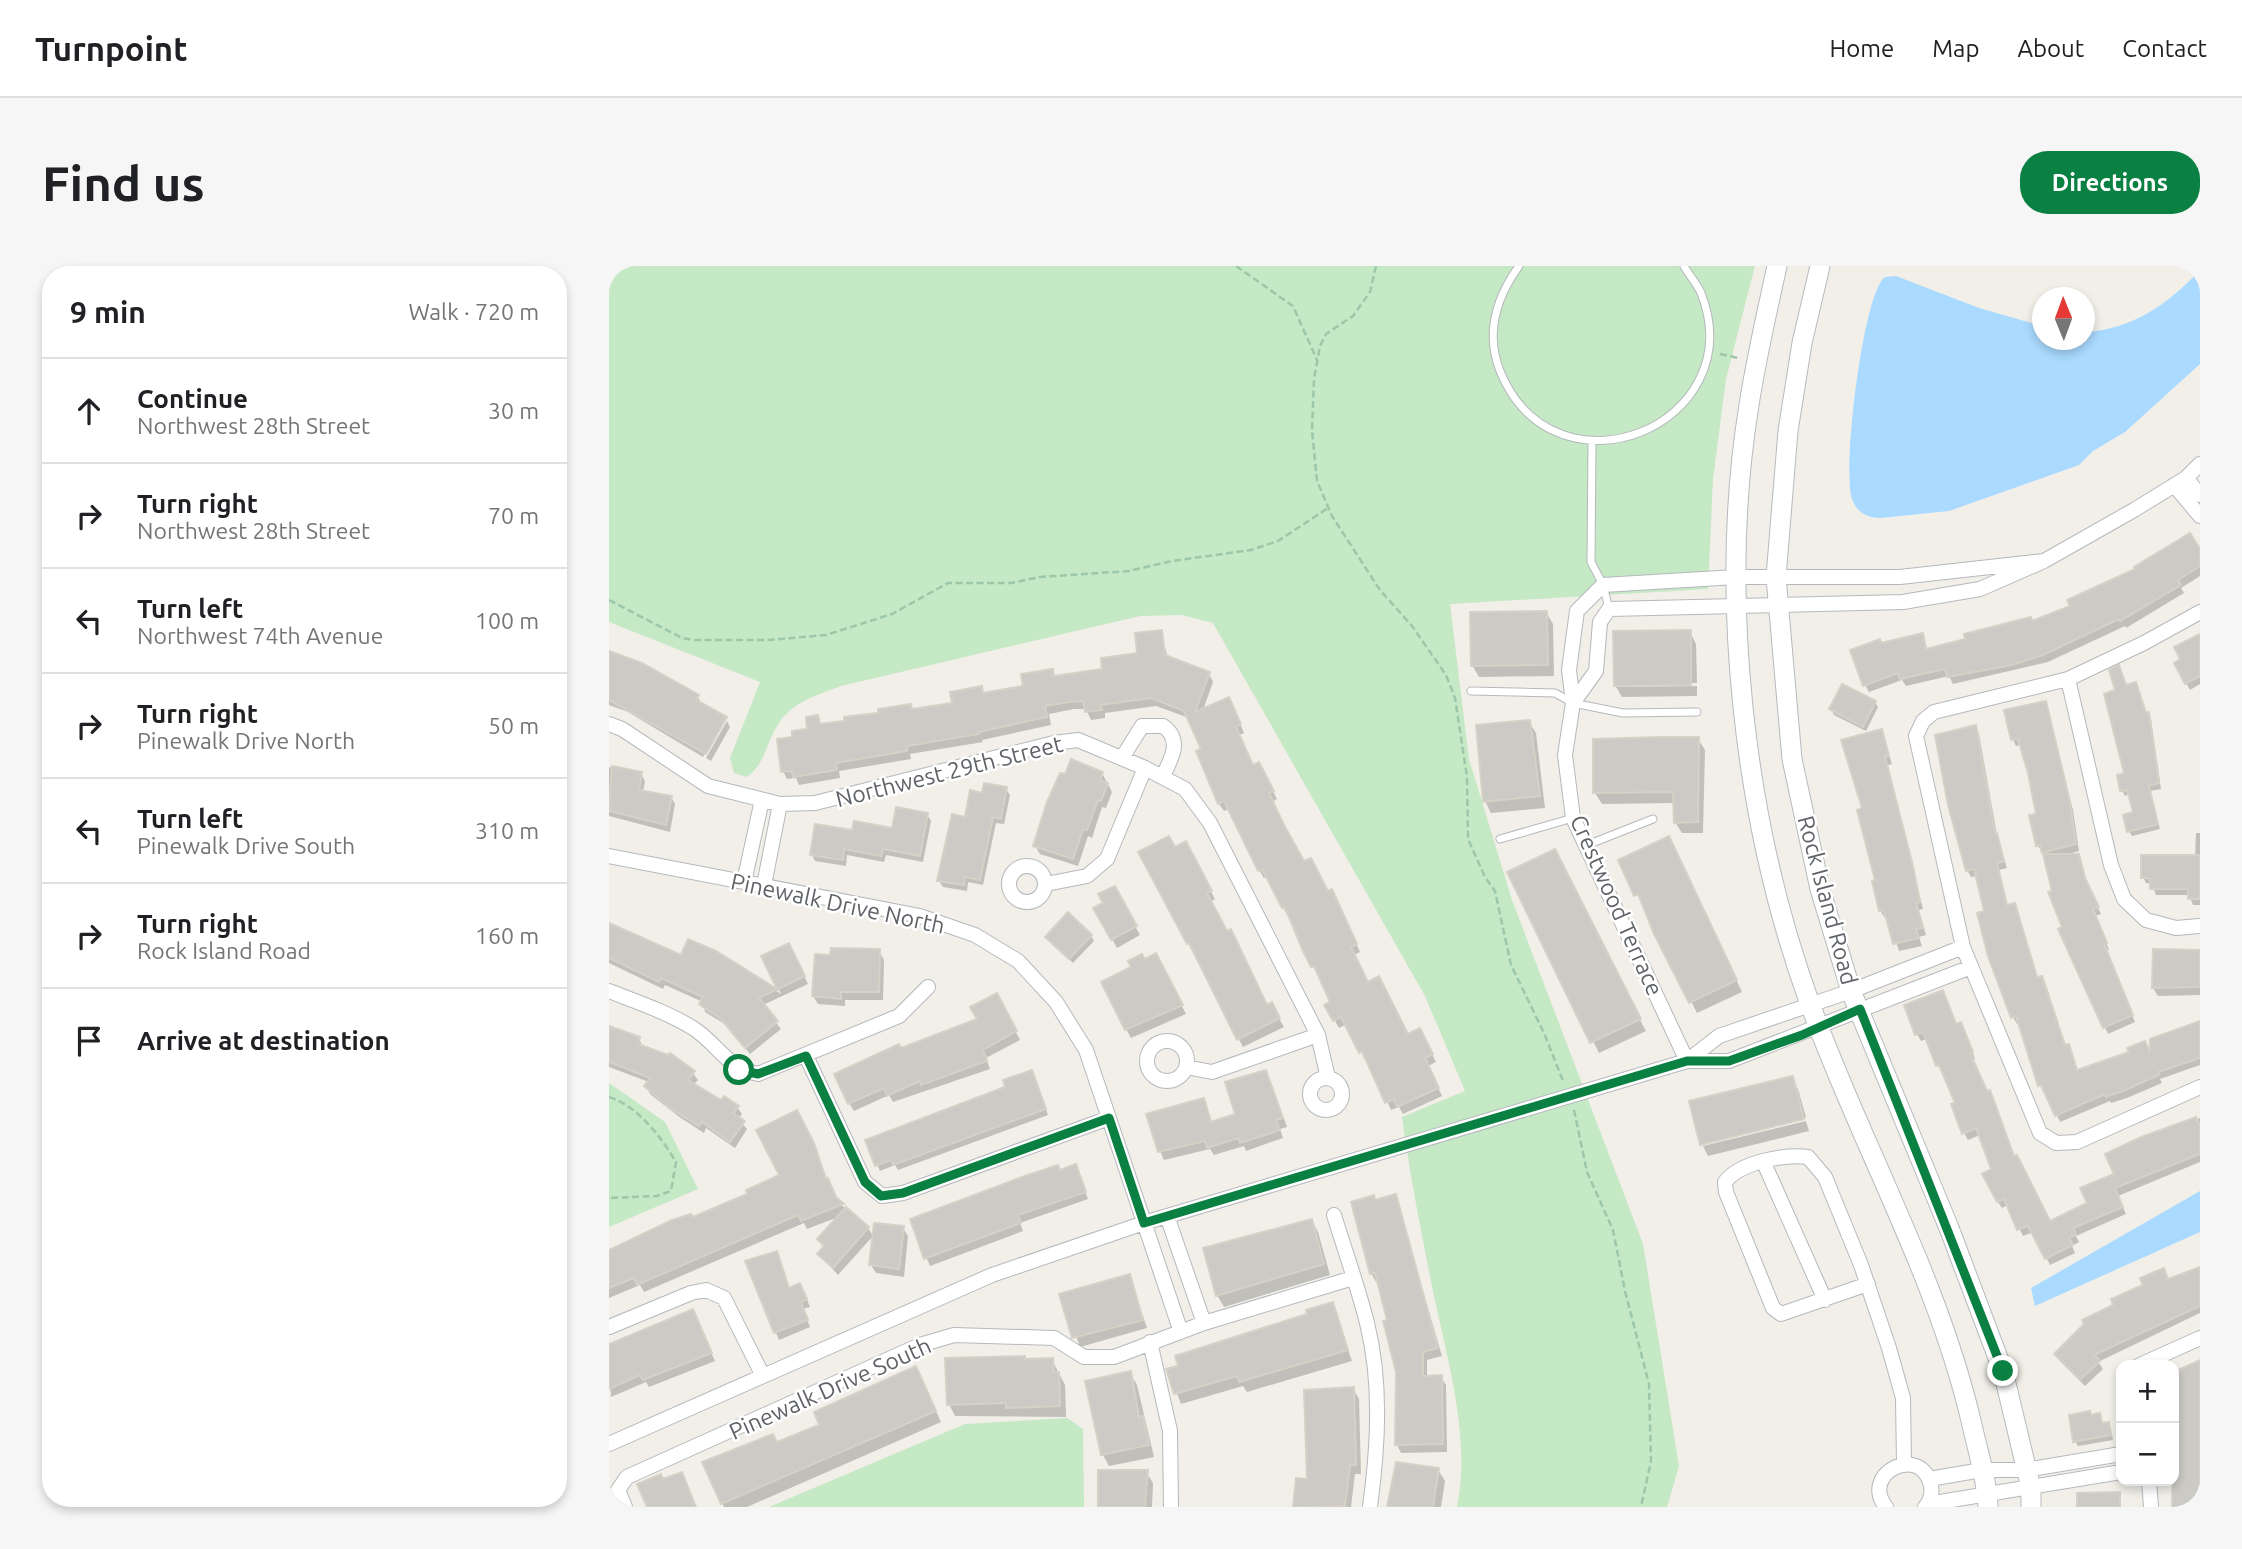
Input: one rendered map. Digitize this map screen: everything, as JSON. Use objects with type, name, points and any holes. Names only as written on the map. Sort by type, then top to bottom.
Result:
[{"type":"main road","name":"Rock Island Road","points":[[1777,266],[1749,406],[1736,577],[1745,729],[1758,808],[1773,879],[1810,1004],[1933,1298],[1963,1385],[1988,1502]]},
{"type":"main road","name":"Rock Island Road","points":[[1820,266],[1802,343],[1788,431],[1776,577],[1792,760],[1820,889],[1851,990],[2003,1371],[2029,1488]]},
{"type":"street","points":[[1609,609],[1778,607],[1903,601],[1980,589],[2044,561],[2180,481],[2200,464]]},
{"type":"street","points":[[2180,481],[2200,495]]},
{"type":"street","points":[[2180,481],[2200,516]]},
{"type":"street","points":[[1603,584],[1736,577],[1900,577],[2044,561]]},
{"type":"street","name":"Crestwood Terrace","points":[[1603,584],[1577,611],[1569,670],[1573,703],[1565,755],[1573,818],[1687,1061]]},
{"type":"street","name":"Crestwood Terrace","points":[[1573,703],[1596,670],[1600,622],[1609,609]]},
{"type":"street","points":[[2200,612],[2144,643],[2068,679],[1934,712],[1923,721],[1916,736],[1963,947],[2040,1133],[2056,1143],[2077,1142],[2200,1087]]},
{"type":"street","points":[[2068,679],[2111,865],[2124,899],[2146,920],[2176,928],[2200,926]]},
{"type":"street","name":"Northwest 29th Street","points":[[609,724],[622,729],[708,786],[780,804],[815,803],[1054,743],[1078,740],[1163,776],[1185,789],[1210,823],[1318,1035],[1328,1078]]},
{"type":"street","points":[[1122,758],[1142,726],[1163,726],[1172,736],[1175,750],[1163,776]]},
{"type":"street","points":[[1046,884],[1087,876],[1107,859],[1145,768]]},
{"type":"street","points":[[744,882],[762,800]]},
{"type":"street","points":[[764,886],[780,804]]},
{"type":"street","name":"Pinewalk Drive North","points":[[609,856],[920,916],[975,935],[1018,961],[1056,1002],[1086,1050],[1144,1223]]},
{"type":"street","name":"Pinewalk Drive South","points":[[1687,1061],[1719,1036],[1963,947]]},
{"type":"street","name":"Pinewalk Drive South","points":[[609,1444],[762,1374],[992,1275],[1144,1223],[1687,1061],[1729,1061],[1820,1028],[1860,1009],[1971,967]]},
{"type":"street","points":[[609,991],[670,1015],[696,1030],[739,1070],[758,1074],[899,1016],[928,987]]},
{"type":"street","points":[[1187,1067],[1212,1073],[1318,1035]]},
{"type":"street","points":[[806,1056],[865,1182],[881,1196],[903,1193],[1109,1118]]},
{"type":"street","points":[[1868,1284],[1790,1313],[1781,1314],[1773,1308],[1725,1182],[1732,1172],[1792,1155],[1808,1157],[1825,1177],[1868,1284],[1903,1398],[1904,1463]]},
{"type":"street","points":[[1763,1163],[1825,1300]]},
{"type":"street","points":[[1334,1214],[1368,1325],[1375,1370],[1377,1433],[1370,1507]]},
{"type":"street","points":[[1167,1216],[1204,1324]]},
{"type":"street","points":[[1144,1223],[1181,1332]]},
{"type":"street","name":"Pinewalk Drive South","points":[[625,1507],[618,1490],[627,1477],[920,1345],[954,1335],[1054,1338],[1084,1357],[1114,1357],[1204,1324],[1353,1278]]},
{"type":"street","points":[[609,1327],[691,1293],[706,1290],[724,1297],[762,1374]]},
{"type":"street","points":[[2151,1360],[2200,1338]]},
{"type":"street","points":[[1150,1342],[1170,1431],[1171,1507]]},
{"type":"street","points":[[1886,1507],[1879,1492],[1880,1481],[1894,1466],[1904,1463],[1919,1467],[1930,1479],[1932,1487],[1926,1505],[1988,1502],[2116,1456]]},
{"type":"street","points":[[1930,1479],[1982,1470],[2029,1488],[2116,1473]]},
{"type":"street","points":[[2149,1486],[2151,1507]]},
{"type":"lane","points":[[1519,266],[1503,287],[1493,322],[1494,354],[1509,393],[1535,420],[1567,437],[1604,443],[1641,435],[1670,418],[1693,392],[1706,360],[1709,326],[1701,292],[1684,266]]},
{"type":"lane","points":[[1592,441],[1591,562],[1603,584],[1609,609]]},
{"type":"lane","points":[[1472,691],[1555,693],[1573,703],[1623,713],[1697,712]]},
{"type":"lane","points":[[1500,839],[1573,818]]},
{"type":"lane","points":[[1587,845],[1653,819]]},
{"type":"path","points":[[1236,266],[1293,306],[1317,361]]},
{"type":"path","points":[[1376,266],[1370,292],[1353,316],[1326,334],[1317,361],[1312,431],[1317,481],[1328,508],[1380,590],[1412,626],[1446,675],[1455,698],[1467,777],[1468,839],[1485,877],[1495,891],[1511,965],[1544,1033],[1569,1096],[1582,1137],[1587,1172],[1613,1230],[1649,1384],[1651,1461],[1641,1507]]},
{"type":"path","points":[[1720,354],[1738,358]]},
{"type":"path","points":[[609,600],[682,638],[694,640],[769,640],[826,635],[892,614],[948,583],[1011,583],[1040,577],[1129,571],[1172,561],[1251,550],[1278,541],[1328,508]]},
{"type":"path","points":[[609,1097],[619,1100],[659,1135],[677,1162],[671,1191],[657,1196],[609,1198]]},
{"type":"green space","points":[[609,266],[1755,266],[1726,379],[1713,479],[1708,589],[1450,604],[1469,759],[1512,900],[1643,1244],[1679,1466],[1667,1507],[1457,1507],[1461,1481],[1460,1428],[1402,1117],[1465,1091],[1425,996],[1213,623],[1182,615],[1140,616],[841,686],[797,705],[777,726],[762,760],[753,772],[747,777],[734,773],[730,758],[760,682],[609,622]]},
{"type":"green space","points":[[609,1083],[665,1122],[698,1189],[609,1227]]},
{"type":"green space","points":[[1067,1418],[1083,1429],[1084,1507],[769,1507],[965,1424]]},
{"type":"water","points":[[2200,270],[2200,364],[2125,432],[2093,451],[2079,465],[1949,511],[1881,518],[1867,516],[1857,508],[1852,499],[1850,482],[1852,420],[1869,314],[1877,290],[1885,277],[1896,276],[1979,308],[2032,323],[2032,350],[2095,350],[2095,331],[2134,320],[2175,294]]},
{"type":"water","points":[[2200,1191],[2200,1232],[2035,1306],[2031,1288]]},
{"type":"building","points":[[2190,533],[2200,549],[2200,566],[2178,580],[2181,585],[2120,621],[2119,619],[2043,655],[2012,665],[1947,677],[1945,669],[1900,679],[1898,673],[1863,686],[1850,650],[1880,639],[1881,643],[1923,633],[1926,649],[1965,639],[1964,634],[2031,617],[2032,621],[2070,606],[2067,600],[2135,569],[2134,567]]},
{"type":"building","points":[[1547,611],[1548,665],[1471,666],[1470,612]]},
{"type":"building","points":[[1162,630],[1165,655],[1210,672],[1195,712],[1229,697],[1241,724],[1236,727],[1253,765],[1259,762],[1274,791],[1269,793],[1284,825],[1304,861],[1311,858],[1328,891],[1332,889],[1357,944],[1351,947],[1368,982],[1379,976],[1408,1034],[1420,1028],[1433,1054],[1425,1058],[1439,1088],[1397,1107],[1394,1099],[1385,1103],[1362,1051],[1359,1053],[1341,1017],[1333,1021],[1324,1005],[1330,1002],[1314,966],[1311,967],[1303,951],[1285,907],[1282,908],[1262,869],[1258,871],[1224,801],[1218,804],[1196,751],[1201,749],[1184,711],[1151,698],[1101,705],[1102,710],[1085,712],[1083,701],[1069,702],[1045,706],[1047,717],[979,734],[907,746],[907,751],[836,763],[837,770],[793,777],[792,771],[781,772],[777,739],[792,737],[792,731],[807,729],[806,717],[818,715],[820,724],[844,721],[844,717],[878,713],[878,709],[911,704],[912,709],[952,703],[950,692],[982,686],[983,693],[1023,686],[1021,674],[1053,669],[1054,676],[1102,669],[1101,658],[1137,653],[1135,633]]},
{"type":"building","points":[[1691,630],[1691,685],[1614,686],[1613,631]]},
{"type":"building","points":[[2200,634],[2200,676],[2185,684],[2174,663],[2180,659],[2174,647]]},
{"type":"building","points":[[609,651],[642,663],[699,695],[696,700],[727,717],[706,754],[609,700]]},
{"type":"building","points":[[2119,665],[2126,685],[2136,682],[2146,713],[2149,712],[2159,783],[2149,786],[2158,824],[2127,832],[2123,815],[2133,812],[2127,790],[2120,791],[2117,775],[2124,773],[2104,694],[2115,690],[2109,670]]},
{"type":"building","points":[[1842,684],[1876,701],[1863,727],[1829,709]]},
{"type":"building","points":[[2046,701],[2070,802],[2076,844],[2042,853],[2040,845],[2036,846],[2029,815],[2036,814],[2028,773],[2018,739],[2011,740],[2004,710]]},
{"type":"building","points":[[1530,720],[1540,796],[1483,802],[1476,725]]},
{"type":"building","points":[[1976,725],[1995,833],[2004,861],[1997,863],[2007,905],[2015,903],[2037,977],[2042,976],[2065,1045],[2069,1044],[2077,1070],[2129,1052],[2127,1048],[2145,1041],[2150,1052],[2150,1039],[2200,1021],[2200,1058],[2158,1072],[2159,1075],[2123,1091],[2106,1097],[2105,1094],[2055,1116],[2041,1085],[2038,1086],[2016,1016],[2011,1018],[1988,956],[1977,913],[1984,911],[1974,869],[1966,871],[1948,805],[1935,735]]},
{"type":"building","points":[[1882,729],[1889,756],[1885,757],[1913,866],[1920,902],[1916,903],[1923,928],[1916,929],[1919,938],[1893,944],[1884,910],[1879,911],[1872,881],[1875,880],[1857,810],[1862,808],[1841,740]]},
{"type":"building","points":[[1699,737],[1698,822],[1674,823],[1673,792],[1593,793],[1593,739]]},
{"type":"building","points":[[1071,759],[1103,772],[1100,780],[1108,783],[1101,801],[1098,800],[1087,830],[1083,829],[1073,859],[1033,846],[1047,802],[1060,773],[1065,774]]},
{"type":"building","points":[[612,766],[642,772],[639,790],[672,796],[666,825],[609,811]]},
{"type":"building","points":[[984,783],[1007,787],[1001,819],[993,817],[980,880],[965,877],[964,885],[937,881],[952,814],[965,817],[970,790],[982,793]]},
{"type":"building","points":[[896,807],[928,813],[920,856],[883,849],[881,856],[844,849],[843,860],[810,855],[815,824],[852,830],[854,821],[892,828]]},
{"type":"building","points":[[1169,836],[1175,847],[1186,841],[1212,891],[1207,893],[1227,931],[1231,929],[1267,1005],[1272,1002],[1280,1018],[1237,1040],[1189,943],[1187,944],[1138,852]]},
{"type":"building","points":[[1669,836],[1737,980],[1689,1003],[1654,934],[1638,894],[1634,896],[1618,860]]},
{"type":"building","points":[[1555,849],[1641,1019],[1590,1043],[1507,872]]},
{"type":"building","points":[[2043,854],[2079,854],[2085,878],[2099,907],[2093,909],[2107,943],[2104,944],[2133,1015],[2103,1028],[2058,929],[2062,927],[2048,892],[2052,891]]},
{"type":"building","points":[[2141,855],[2200,855],[2200,899],[2188,899],[2188,889],[2150,889],[2150,878],[2141,878]]},
{"type":"building","points":[[1115,886],[1137,926],[1111,940],[1093,908],[1103,903],[1098,894]]},
{"type":"building","points":[[1068,912],[1092,935],[1069,959],[1045,937]]},
{"type":"building","points":[[609,923],[681,955],[688,939],[716,951],[777,989],[761,956],[789,943],[805,976],[759,998],[778,1021],[745,1048],[721,1019],[699,1004],[703,997],[661,978],[659,982],[609,958]]},
{"type":"building","points":[[831,948],[880,949],[879,992],[841,992],[841,999],[812,996],[815,954],[830,955]]},
{"type":"building","points":[[2153,949],[2200,950],[2200,987],[2152,988]]},
{"type":"building","points":[[1156,953],[1183,1005],[1125,1030],[1101,982],[1131,967],[1128,961],[1142,954],[1145,959]]},
{"type":"building","points":[[1943,990],[1956,1024],[1961,1022],[1973,1052],[1970,1053],[1987,1091],[1990,1090],[2014,1156],[2017,1155],[2050,1221],[2087,1203],[2080,1188],[2114,1174],[2105,1154],[2139,1138],[2196,1117],[2200,1126],[2200,1154],[2115,1188],[2123,1207],[2073,1228],[2076,1235],[2069,1238],[2073,1245],[2045,1259],[2028,1226],[2017,1230],[2004,1199],[1997,1202],[1982,1174],[1991,1169],[1976,1128],[1962,1134],[1951,1104],[1955,1103],[1939,1065],[1936,1066],[1923,1032],[1915,1035],[1904,1005]]},
{"type":"building","points":[[997,993],[1017,1031],[983,1050],[987,1061],[921,1085],[920,1081],[887,1096],[884,1088],[848,1104],[834,1074],[899,1044],[901,1048],[977,1019],[970,1007]]},
{"type":"building","points":[[609,1026],[640,1037],[638,1044],[668,1055],[670,1053],[695,1071],[688,1080],[721,1100],[724,1096],[739,1106],[733,1113],[745,1121],[730,1142],[702,1122],[699,1126],[671,1109],[644,1086],[650,1078],[609,1062]]},
{"type":"building","points":[[1032,1070],[1046,1109],[893,1165],[891,1160],[875,1166],[865,1140],[1005,1087],[1003,1080]]},
{"type":"building","points":[[1266,1070],[1283,1118],[1276,1120],[1280,1130],[1240,1143],[1238,1138],[1207,1148],[1205,1141],[1158,1152],[1146,1114],[1204,1098],[1211,1122],[1235,1114],[1225,1082]]},
{"type":"building","points":[[1793,1076],[1804,1119],[1700,1145],[1689,1101]]},
{"type":"building","points":[[797,1110],[814,1143],[826,1179],[828,1178],[836,1197],[844,1204],[801,1221],[798,1215],[637,1285],[634,1278],[609,1288],[609,1250],[672,1220],[691,1214],[693,1217],[747,1194],[746,1190],[779,1175],[756,1130]]},
{"type":"building","points":[[1076,1164],[1086,1192],[1018,1215],[1021,1223],[924,1259],[910,1219],[1058,1165],[1060,1170]]},
{"type":"building","points":[[1396,1194],[1438,1348],[1423,1352],[1423,1376],[1442,1375],[1443,1444],[1395,1445],[1396,1372],[1383,1321],[1387,1320],[1375,1273],[1370,1274],[1351,1202],[1374,1195],[1375,1200]]},
{"type":"building","points":[[846,1207],[869,1227],[833,1268],[817,1254],[824,1246],[817,1239]]},
{"type":"building","points":[[1312,1219],[1324,1264],[1216,1296],[1203,1248]]},
{"type":"building","points":[[874,1223],[904,1226],[899,1269],[869,1265]]},
{"type":"building","points":[[777,1251],[789,1288],[800,1283],[807,1299],[801,1302],[808,1320],[774,1333],[745,1261]]},
{"type":"building","points":[[2200,1267],[2200,1306],[2094,1355],[2100,1361],[2080,1380],[2054,1354],[2084,1324],[2082,1320],[2113,1305],[2111,1299],[2143,1285],[2140,1278],[2164,1268],[2168,1279]]},
{"type":"building","points":[[1130,1274],[1143,1320],[1072,1338],[1059,1294]]},
{"type":"building","points":[[1333,1302],[1348,1350],[1239,1382],[1237,1376],[1174,1394],[1166,1369],[1178,1366],[1175,1356],[1307,1314],[1306,1310]]},
{"type":"building","points":[[693,1309],[712,1353],[643,1380],[640,1375],[609,1389],[609,1344]]},
{"type":"building","points":[[1025,1356],[1025,1359],[1053,1358],[1054,1372],[1059,1372],[1060,1406],[1006,1408],[1006,1403],[947,1405],[945,1358]]},
{"type":"building","points":[[2200,1360],[2200,1507],[2172,1507],[2172,1486],[2179,1486],[2179,1370]]},
{"type":"building","points":[[916,1366],[936,1411],[721,1504],[702,1462],[773,1434],[777,1442],[819,1425],[814,1412]]},
{"type":"building","points":[[1131,1371],[1139,1417],[1143,1416],[1149,1445],[1101,1455],[1085,1381]]},
{"type":"building","points":[[1354,1387],[1356,1465],[1350,1465],[1345,1506],[1293,1507],[1296,1478],[1307,1479],[1304,1390]]},
{"type":"building","points":[[2090,1411],[2091,1415],[2100,1413],[2102,1423],[2109,1422],[2111,1435],[2073,1442],[2069,1415]]},
{"type":"building","points":[[1396,1462],[1439,1468],[1433,1507],[1387,1507]]},
{"type":"building","points":[[1098,1470],[1148,1470],[1145,1507],[1098,1507]]},
{"type":"building","points":[[682,1472],[696,1507],[647,1507],[637,1484],[661,1474],[663,1479]]},
{"type":"building","points":[[2120,1492],[2120,1507],[2077,1507],[2077,1493]]},
{"type":"route","points":[[739,1070],[758,1074],[806,1056],[865,1182],[881,1196],[903,1193],[1109,1118],[1144,1223],[1687,1061],[1729,1061],[1820,1028],[1860,1009],[1949,1228],[2003,1371]]}]
